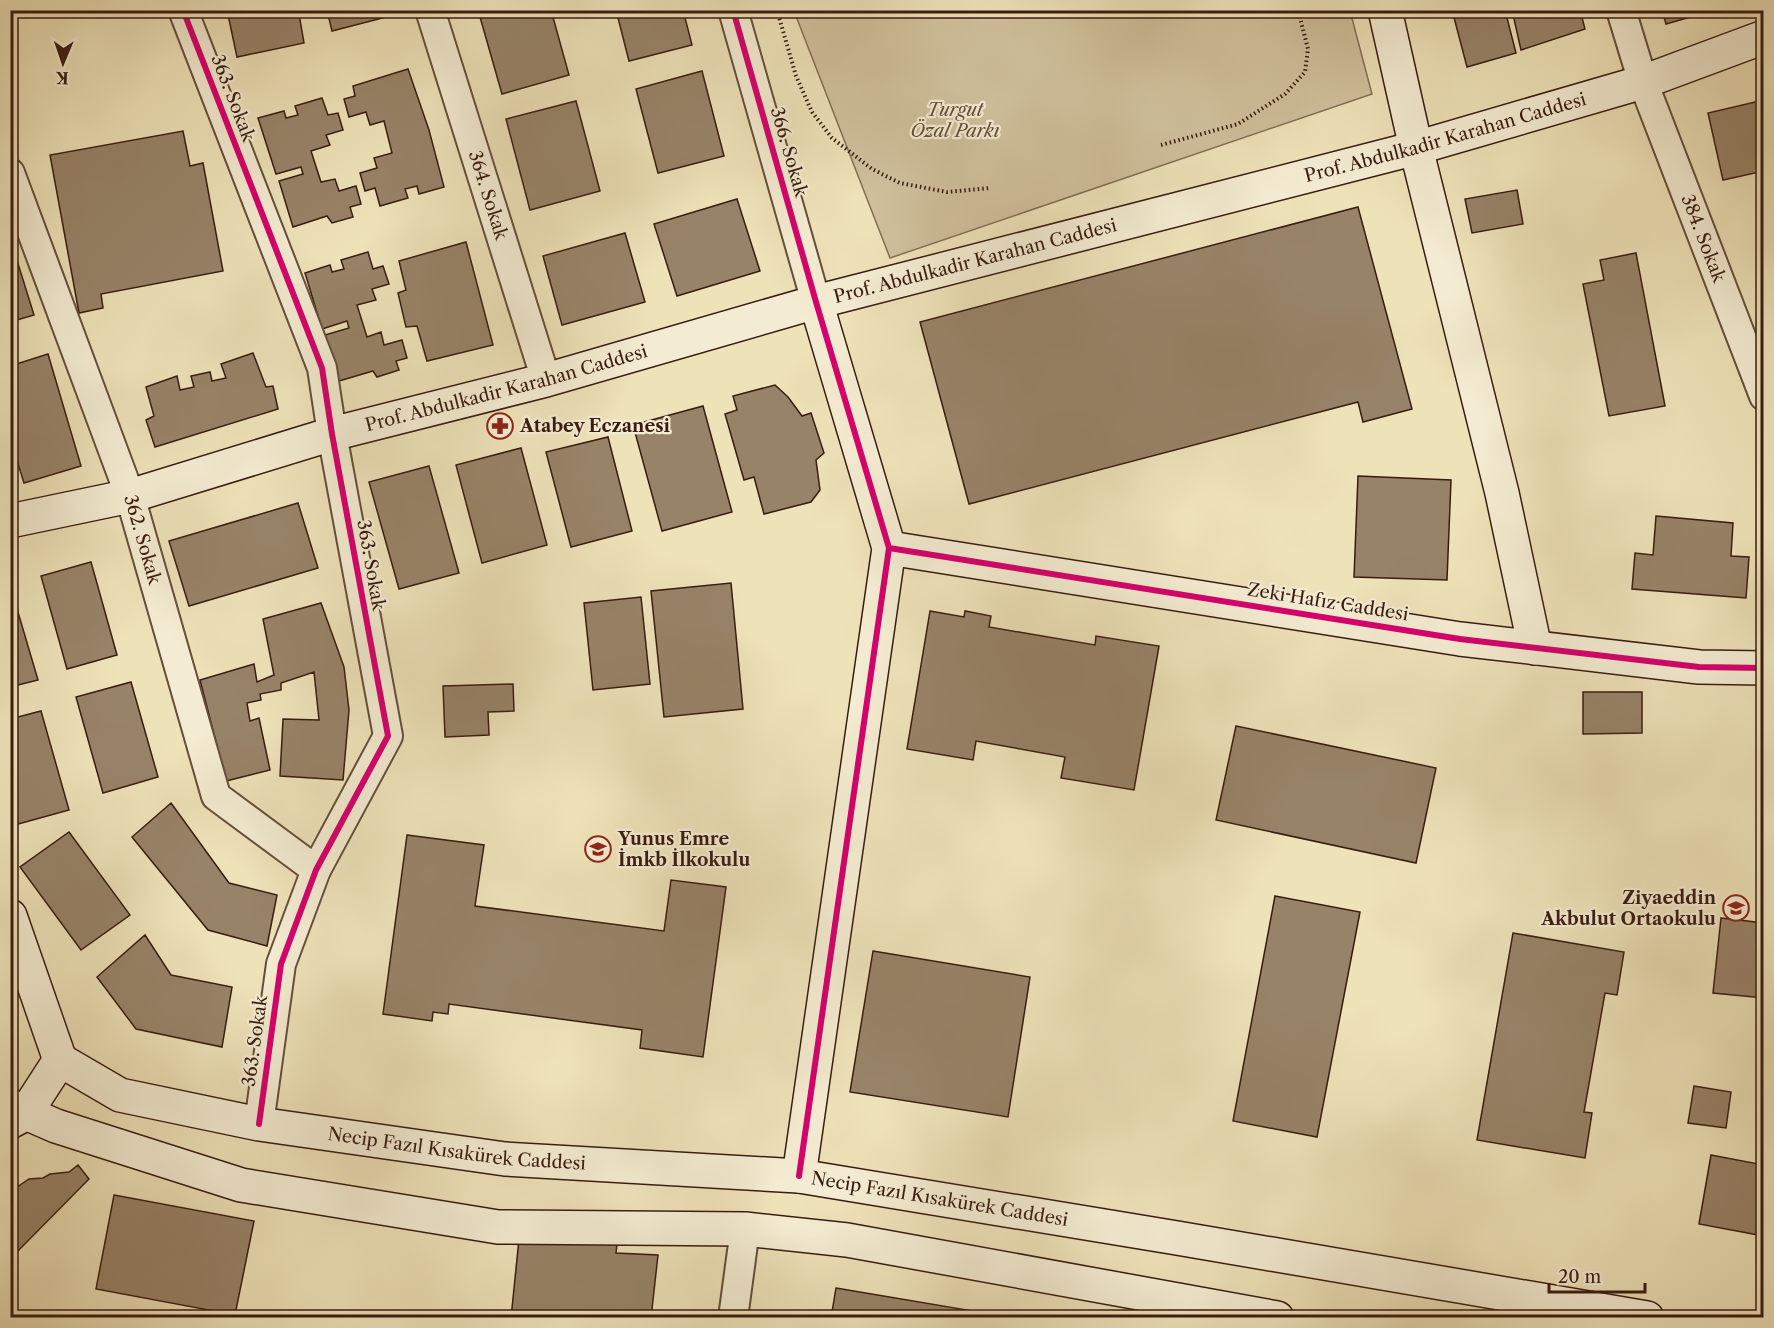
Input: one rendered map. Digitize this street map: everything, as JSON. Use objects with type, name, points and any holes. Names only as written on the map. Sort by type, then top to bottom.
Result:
[{"type":"main road","points":[[1385,10],[1416,148],[1502,493],[1535,648]]},
{"type":"main road","name":"Prof. Abdulkadir Karahan Caddesi","points":[[10,521],[130,496],[332,434],[546,380],[816,302],[1416,148],[1643,82],[1764,38]]},
{"type":"main road","points":[[799,1176],[890,548],[816,302]]},
{"type":"main road","name":"Zeki Hafız Caddesi","points":[[890,548],[1449,637],[1699,667],[1764,668]]},
{"type":"main road","points":[[13,930],[60,1060],[15,1114],[241,1185],[498,1227],[745,1229],[847,1240],[1277,1317]]},
{"type":"main road","name":"Necip Fazıl Kısakürek Caddesi","points":[[60,1060],[120,1095],[259,1124],[505,1159],[799,1176],[1647,1317]]},
{"type":"street","name":"363. Sokak","points":[[183,10],[322,368],[332,434],[388,736],[316,870],[281,964],[259,1124]]},
{"type":"street","name":"364. Sokak","points":[[430,10],[546,380]]},
{"type":"street","name":"366. Sokak","points":[[733,10],[816,302]]},
{"type":"street","name":"384. Sokak","points":[[1622,10],[1643,82],[1764,396]]},
{"type":"street","name":"362. Sokak","points":[[10,173],[130,496],[216,796],[316,870]]},
{"type":"street","points":[[733,1317],[745,1229]]},
{"type":"path","points":[[777,10],[796,76],[812,111],[832,138],[872,169],[900,183],[947,192],[990,188]]},
{"type":"path","points":[[1161,145],[1238,124],[1286,94],[1305,72],[1308,49],[1298,10]]},
{"type":"green space","name":"Turgut Özal Parkı","points":[[794,11],[1350,11],[1372,94],[890,258]]},
{"type":"building","points":[[227,10],[307,10],[299,14],[304,43],[237,57]]},
{"type":"building","points":[[327,10],[397,10],[398,14],[332,31]]},
{"type":"building","points":[[478,10],[551,10],[569,75],[502,94]]},
{"type":"building","points":[[616,10],[683,10],[692,45],[629,61]]},
{"type":"building","points":[[1452,10],[1505,10],[1516,53],[1467,67]]},
{"type":"building","points":[[1512,10],[1580,10],[1585,29],[1521,50]]},
{"type":"building","points":[[1662,10],[1715,10],[1666,24]]},
{"type":"building","points":[[408,69],[429,130],[444,187],[419,194],[417,186],[405,189],[408,198],[380,206],[375,188],[365,191],[360,173],[377,168],[374,158],[392,153],[384,121],[370,125],[366,112],[349,117],[344,99],[355,96],[353,86]]},
{"type":"building","points":[[702,71],[724,156],[658,173],[636,89]]},
{"type":"building","points":[[322,98],[328,115],[338,113],[343,130],[326,135],[330,145],[311,151],[321,182],[335,179],[339,191],[356,186],[361,204],[350,207],[353,217],[332,223],[327,216],[293,227],[279,181],[303,174],[301,167],[276,174],[258,118],[284,111],[286,118],[298,115],[295,106]]},
{"type":"building","points":[[1764,100],[1764,171],[1723,180],[1708,113]]},
{"type":"building","points":[[576,101],[600,191],[530,210],[506,119]]},
{"type":"building","points":[[183,131],[190,166],[203,163],[223,271],[101,294],[103,308],[79,313],[50,155]]},
{"type":"building","points":[[1517,190],[1523,224],[1472,233],[1465,199]]},
{"type":"building","points":[[737,199],[760,271],[677,296],[654,224]]},
{"type":"building","points":[[1358,207],[1412,409],[1363,422],[1358,402],[969,504],[920,322]]},
{"type":"building","points":[[625,233],[645,302],[562,325],[543,256]]},
{"type":"building","points":[[10,238],[34,315],[10,322]]},
{"type":"building","points":[[466,242],[493,345],[427,361],[417,326],[406,327],[398,293],[406,290],[399,261]]},
{"type":"building","points":[[368,252],[373,269],[383,266],[389,284],[372,289],[376,300],[357,305],[367,337],[381,332],[384,345],[402,340],[407,358],[396,361],[399,370],[377,377],[373,371],[339,381],[325,335],[349,328],[347,321],[322,329],[305,273],[330,265],[332,272],[344,269],[341,260]]},
{"type":"building","points":[[1636,253],[1665,406],[1609,416],[1583,284],[1604,280],[1600,260]]},
{"type":"building","points":[[253,353],[266,387],[273,386],[278,409],[155,447],[146,420],[154,416],[146,387],[177,376],[180,390],[194,387],[191,376],[210,372],[212,381],[226,378],[221,364]]},
{"type":"building","points":[[48,354],[81,466],[24,483],[10,438],[10,366]]},
{"type":"building","points":[[775,385],[788,397],[802,416],[811,413],[824,453],[816,460],[820,490],[811,502],[764,514],[754,477],[744,480],[725,414],[737,410],[733,396]]},
{"type":"building","points":[[703,406],[732,512],[662,531],[633,425]]},
{"type":"building","points":[[608,437],[632,531],[571,547],[546,452]]},
{"type":"building","points":[[521,448],[547,545],[482,563],[456,465]]},
{"type":"building","points":[[429,466],[459,573],[399,589],[369,482]]},
{"type":"building","points":[[1358,476],[1451,480],[1447,580],[1354,577]]},
{"type":"building","points":[[298,503],[318,568],[189,606],[169,541]]},
{"type":"building","points":[[1656,516],[1733,523],[1731,556],[1749,557],[1746,598],[1632,589],[1635,553],[1653,555]]},
{"type":"building","points":[[91,562],[117,655],[67,669],[41,576]]},
{"type":"building","points":[[731,583],[743,709],[664,717],[651,591]]},
{"type":"building","points":[[10,585],[38,680],[10,687]]},
{"type":"building","points":[[641,597],[650,684],[593,690],[584,603]]},
{"type":"building","points":[[321,603],[344,667],[349,710],[343,780],[280,776],[283,719],[319,720],[314,672],[281,683],[281,690],[260,694],[261,700],[247,703],[250,721],[259,718],[270,770],[226,781],[200,680],[254,664],[257,682],[274,675],[263,619]]},
{"type":"building","points":[[930,611],[964,617],[965,611],[991,616],[989,627],[1095,645],[1096,636],[1159,646],[1134,790],[1061,778],[1065,757],[976,741],[973,760],[907,749]]},
{"type":"building","points":[[131,682],[158,777],[103,793],[76,697]]},
{"type":"building","points":[[513,684],[514,711],[488,712],[489,735],[445,737],[443,686]]},
{"type":"building","points":[[1583,692],[1642,692],[1642,733],[1583,734]]},
{"type":"building","points":[[41,711],[69,810],[11,826],[10,719]]},
{"type":"building","points":[[1236,726],[1436,768],[1416,863],[1216,820]]},
{"type":"building","points":[[171,803],[229,883],[277,895],[267,946],[208,930],[132,837]]},
{"type":"building","points":[[69,832],[130,915],[81,950],[20,867]]},
{"type":"building","points":[[407,835],[484,845],[475,906],[664,931],[671,880],[726,887],[703,1057],[640,1048],[642,1030],[449,1004],[448,1014],[433,1012],[432,1021],[383,1014]]},
{"type":"building","points":[[1275,896],[1360,912],[1317,1137],[1233,1121]]},
{"type":"building","points":[[1721,918],[1764,923],[1764,998],[1713,993]]},
{"type":"building","points":[[1513,933],[1624,952],[1617,995],[1605,993],[1584,1112],[1592,1113],[1585,1158],[1477,1140]]},
{"type":"building","points":[[145,935],[171,975],[232,987],[222,1047],[136,1029],[97,977]]},
{"type":"building","points":[[873,951],[1030,977],[1008,1117],[850,1092]]},
{"type":"building","points":[[1694,1086],[1731,1092],[1726,1128],[1688,1123]]},
{"type":"building","points":[[1711,1155],[1764,1165],[1764,1236],[1699,1224]]},
{"type":"building","points":[[78,1165],[89,1179],[10,1259],[10,1192],[29,1179],[69,1172]]},
{"type":"building","points":[[114,1195],[254,1221],[235,1315],[96,1289]]},
{"type":"building","points":[[519,1239],[617,1244],[616,1253],[658,1255],[651,1318],[511,1318]]},
{"type":"building","points":[[836,1288],[973,1311],[972,1318],[831,1318]]},
{"type":"cycle path","points":[[183,10],[322,368],[332,434],[388,736],[316,870],[281,964],[259,1124]]},
{"type":"cycle path","points":[[733,10],[889,548],[799,1176]]},
{"type":"cycle path","points":[[889,548],[1460,639],[1699,667],[1764,668]]},
{"type":"place","name":"Atabey Eczanesi","points":[[500,426]]},
{"type":"place","name":"Yunus Emre İmkb İlkokulu","points":[[598,849]]},
{"type":"place","name":"Ziyaeddin Akbulut Ortaokulu","points":[[1736,908]]}]
